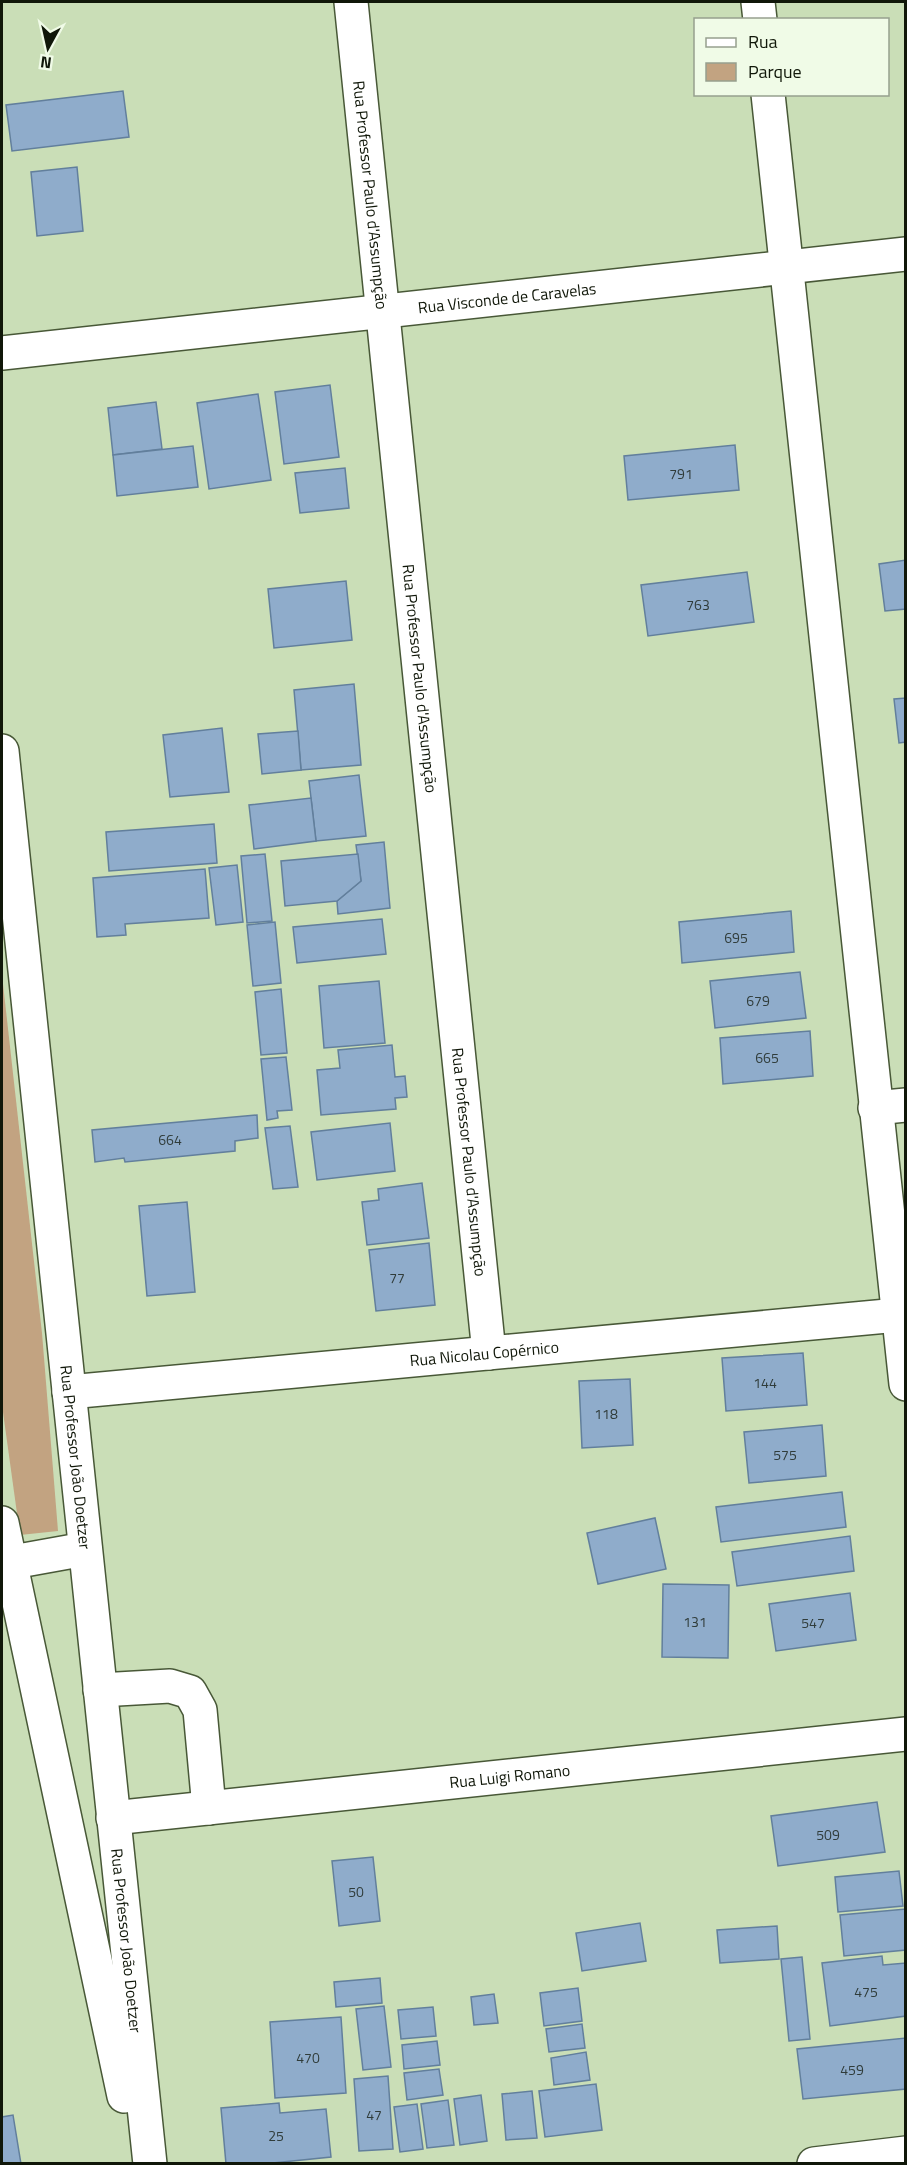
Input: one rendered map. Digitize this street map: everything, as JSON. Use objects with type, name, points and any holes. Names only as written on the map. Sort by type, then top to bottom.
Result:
[{"type":"street","name":"Rua Professor Paulo d'Assumpção","points":[[351,2],[489,1353]]},
{"type":"street","points":[[758,2],[760,18]]},
{"type":"street","points":[[768,96],[786,267],[890,1106],[898,1315],[906,1384]]},
{"type":"street","name":"Rua Visconde de Caravelas","points":[[2,353],[906,254]]},
{"type":"street","name":"Rua Professor João Doetzer","points":[[2,751],[150,2163]]},
{"type":"street","name":"Rua Nicolau Copérnico","points":[[69,1392],[898,1315]]},
{"type":"street","name":"Rua Professor João Doetzer","points":[[2,1523],[5,1564],[138,2163]]},
{"type":"street","points":[[5,1564],[85,1549]]},
{"type":"street","points":[[100,1690],[170,1686],[190,1692],[200,1710],[208,1808]]},
{"type":"street","name":"Rua Luigi Romano","points":[[113,1818],[906,1734]]},
{"type":"street","points":[[814,2163],[906,2154]]},
{"type":"green space","points":[[2,975],[42,1333],[58,1531],[20,1535],[2,1405]]},
{"type":"building","points":[[123,91],[129,137],[12,151],[6,105]]},
{"type":"building","points":[[77,167],[83,231],[37,236],[31,172]]},
{"type":"building","points":[[330,385],[339,457],[284,464],[275,392]]},
{"type":"building","points":[[258,394],[271,480],[209,489],[197,403]]},
{"type":"building","points":[[156,402],[162,449],[113,455],[108,408]]},
{"type":"building","points":[[735,445],[739,490],[628,500],[624,456]]},
{"type":"building","points":[[193,446],[198,487],[117,496],[113,455]]},
{"type":"building","points":[[345,468],[349,508],[300,513],[295,473]]},
{"type":"building","points":[[906,560],[906,609],[885,611],[879,564]]},
{"type":"building","points":[[747,572],[754,622],[648,636],[641,585]]},
{"type":"building","points":[[346,581],[352,640],[274,648],[268,589]]},
{"type":"building","points":[[354,684],[361,765],[301,770],[294,690]]},
{"type":"building","points":[[906,698],[906,742],[899,743],[894,699]]},
{"type":"building","points":[[222,728],[229,792],[170,797],[163,735]]},
{"type":"building","points":[[298,731],[301,770],[262,774],[258,734]]},
{"type":"building","points":[[359,775],[366,836],[316,841],[309,781]]},
{"type":"building","points":[[311,798],[316,841],[254,849],[249,805]]},
{"type":"building","points":[[214,824],[217,863],[109,871],[106,832]]},
{"type":"building","points":[[384,842],[390,908],[338,914],[337,901],[361,881],[356,845]]},
{"type":"building","points":[[265,854],[272,921],[247,923],[241,856]]},
{"type":"building","points":[[358,854],[361,881],[337,901],[285,906],[281,861]]},
{"type":"building","points":[[237,865],[243,922],[216,925],[209,868]]},
{"type":"building","points":[[205,869],[209,918],[125,924],[126,935],[97,937],[93,878]]},
{"type":"building","points":[[791,911],[794,952],[682,963],[679,922]]},
{"type":"building","points":[[382,919],[386,954],[297,963],[293,927]]},
{"type":"building","points":[[275,922],[281,983],[253,986],[247,925]]},
{"type":"building","points":[[800,972],[806,1018],[715,1028],[710,981]]},
{"type":"building","points":[[379,981],[385,1043],[324,1048],[319,986]]},
{"type":"building","points":[[281,989],[287,1053],[261,1055],[255,992]]},
{"type":"building","points":[[810,1031],[813,1076],[723,1084],[720,1038]]},
{"type":"building","points":[[392,1045],[395,1077],[405,1076],[407,1097],[395,1098],[396,1109],[321,1115],[317,1070],[340,1068],[338,1050]]},
{"type":"building","points":[[286,1057],[292,1110],[277,1111],[278,1118],[267,1120],[261,1059]]},
{"type":"building","points":[[257,1115],[258,1138],[235,1141],[235,1151],[125,1162],[124,1158],[95,1162],[92,1130]]},
{"type":"building","points":[[390,1123],[395,1171],[317,1180],[311,1132]]},
{"type":"building","points":[[290,1126],[298,1187],[273,1189],[265,1128]]},
{"type":"building","points":[[422,1183],[429,1238],[367,1245],[362,1202],[379,1200],[378,1189]]},
{"type":"building","points":[[187,1202],[195,1292],[147,1296],[139,1206]]},
{"type":"building","points":[[429,1243],[435,1305],[376,1311],[369,1250]]},
{"type":"building","points":[[803,1353],[807,1405],[726,1411],[722,1358]]},
{"type":"building","points":[[630,1379],[633,1445],[582,1448],[579,1381]]},
{"type":"building","points":[[822,1425],[826,1476],[749,1483],[744,1432]]},
{"type":"building","points":[[842,1492],[846,1527],[721,1542],[716,1507]]},
{"type":"building","points":[[655,1518],[666,1569],[598,1584],[587,1533]]},
{"type":"building","points":[[850,1536],[854,1571],[737,1586],[732,1552]]},
{"type":"building","points":[[663,1584],[729,1585],[728,1658],[662,1657]]},
{"type":"building","points":[[850,1593],[856,1640],[776,1651],[769,1604]]},
{"type":"building","points":[[877,1802],[885,1852],[778,1866],[771,1816]]},
{"type":"building","points":[[373,1857],[380,1921],[339,1926],[332,1861]]},
{"type":"building","points":[[899,1871],[903,1906],[838,1912],[835,1877]]},
{"type":"building","points":[[906,1909],[906,1950],[844,1956],[840,1915]]},
{"type":"building","points":[[640,1923],[646,1961],[582,1971],[576,1933]]},
{"type":"building","points":[[777,1926],[779,1959],[720,1963],[717,1930]]},
{"type":"building","points":[[882,1956],[883,1965],[906,1963],[906,2016],[830,2026],[822,1963]]},
{"type":"building","points":[[802,1957],[810,2039],[789,2041],[781,1959]]},
{"type":"building","points":[[380,1978],[382,2003],[336,2007],[334,1982]]},
{"type":"building","points":[[578,1988],[582,2021],[544,2026],[540,1993]]},
{"type":"building","points":[[494,1994],[498,2023],[474,2025],[471,1997]]},
{"type":"building","points":[[384,2006],[391,2067],[363,2070],[356,2009]]},
{"type":"building","points":[[433,2007],[436,2036],[401,2039],[398,2010]]},
{"type":"building","points":[[341,2017],[346,2093],[275,2098],[270,2022]]},
{"type":"building","points":[[582,2024],[585,2048],[549,2052],[546,2029]]},
{"type":"building","points":[[906,2038],[906,2089],[803,2099],[797,2049]]},
{"type":"building","points":[[437,2041],[440,2065],[404,2069],[402,2045]]},
{"type":"building","points":[[586,2052],[590,2080],[554,2085],[551,2058]]},
{"type":"building","points":[[439,2069],[443,2095],[407,2100],[404,2073]]},
{"type":"building","points":[[388,2076],[393,2149],[359,2151],[354,2079]]},
{"type":"building","points":[[596,2084],[602,2130],[545,2137],[539,2091]]},
{"type":"building","points":[[532,2091],[537,2138],[506,2140],[502,2094]]},
{"type":"building","points":[[481,2095],[487,2141],[460,2145],[454,2099]]},
{"type":"building","points":[[448,2100],[454,2145],[427,2148],[421,2104]]},
{"type":"building","points":[[279,2103],[280,2113],[326,2109],[331,2157],[263,2164],[226,2164],[221,2108]]},
{"type":"building","points":[[417,2104],[423,2149],[400,2152],[394,2107]]},
{"type":"building","points":[[13,2115],[21,2164],[2,2164],[2,2117]]}]
